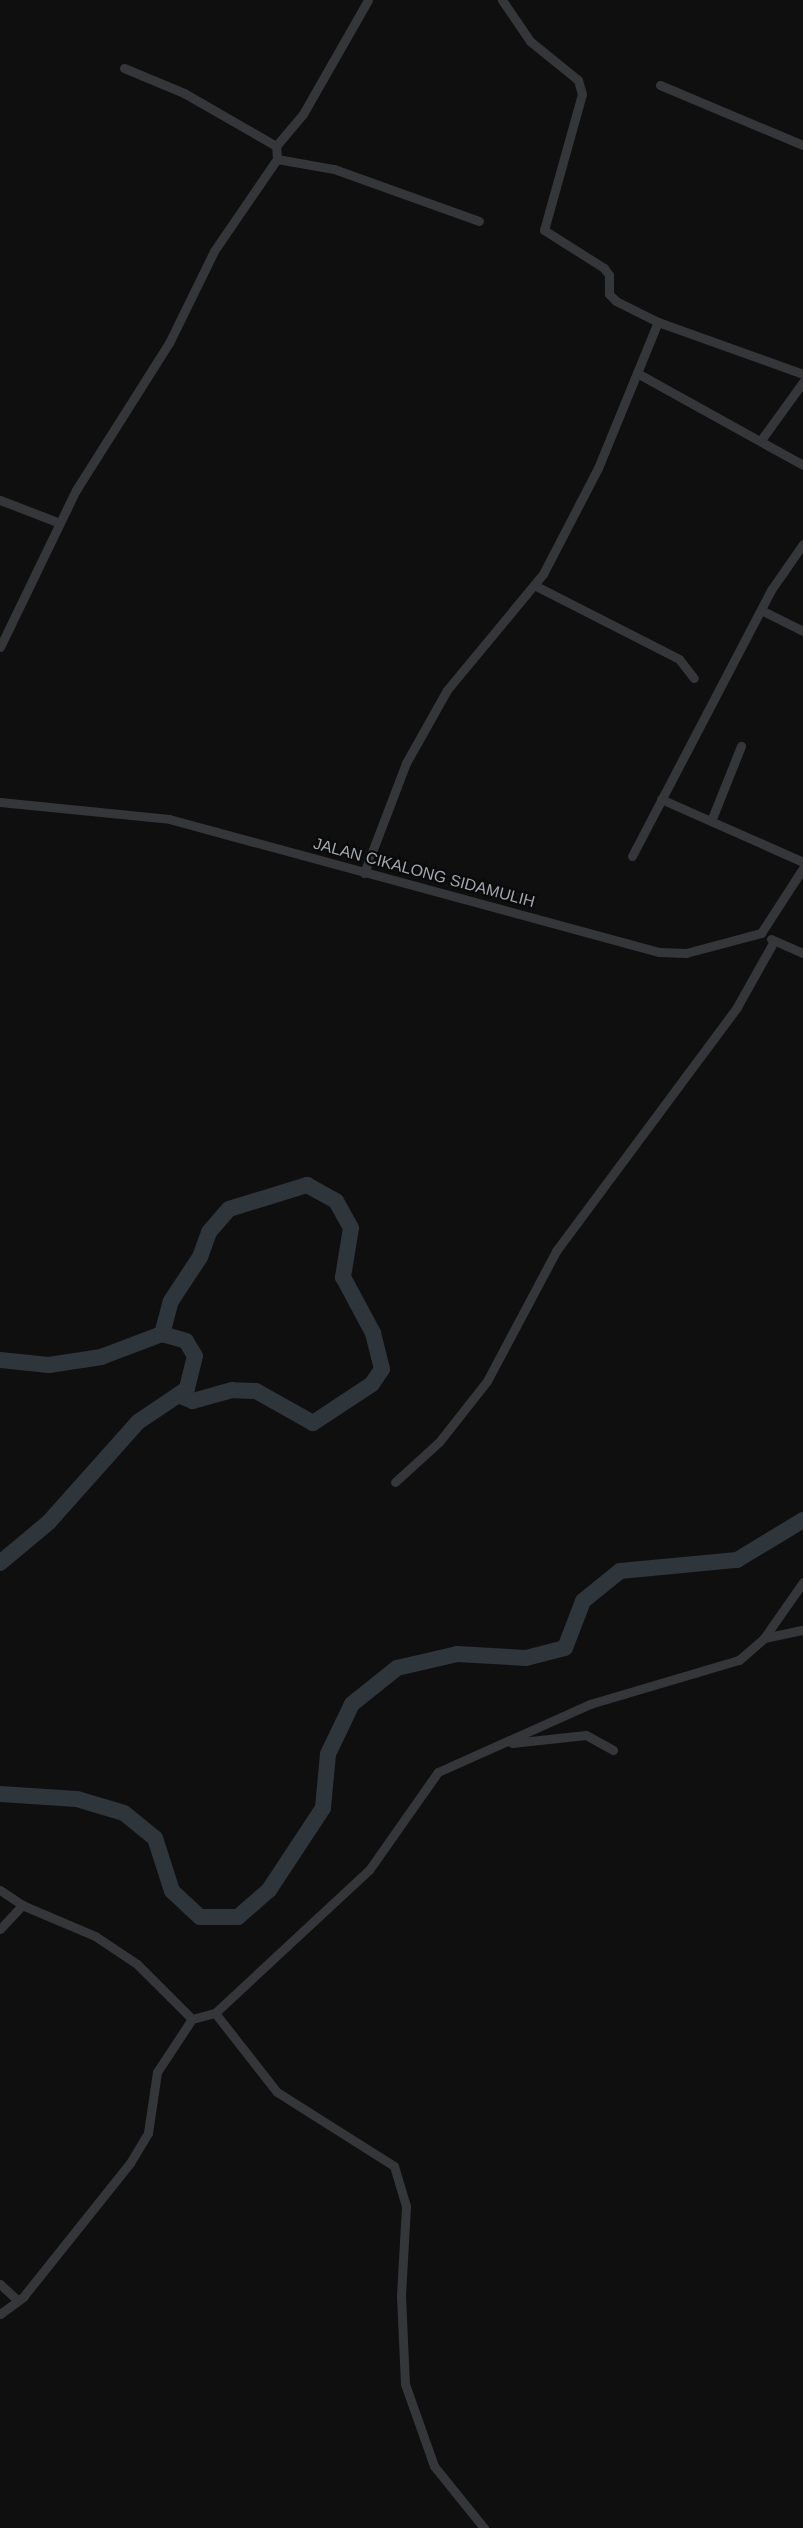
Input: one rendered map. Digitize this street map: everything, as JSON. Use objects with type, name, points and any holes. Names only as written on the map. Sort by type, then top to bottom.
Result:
[{"type":"street","points":[[0,648],[60,523],[170,343],[214,251],[277,159],[276,146],[303,114],[368,0]]},
{"type":"street","points":[[502,0],[530,41],[578,80],[582,94],[544,230],[604,268],[609,274],[609,294],[616,301],[658,322],[803,374]]},
{"type":"street","points":[[124,68],[184,93],[276,146]]},
{"type":"street","points":[[660,85],[803,145]]},
{"type":"street","points":[[277,159],[334,170],[479,221]]},
{"type":"street","points":[[364,873],[406,763],[447,690],[534,585],[598,468],[658,322]]},
{"type":"street","points":[[637,373],[803,465]]},
{"type":"street","points":[[761,440],[803,382]]},
{"type":"street","points":[[0,501],[60,523]]},
{"type":"street","points":[[632,856],[761,610],[803,544]]},
{"type":"street","points":[[534,585],[679,659],[694,678]]},
{"type":"street","points":[[761,610],[803,631]]},
{"type":"street","points":[[711,821],[741,746]]},
{"type":"street","points":[[661,799],[803,862]]},
{"type":"street","name":"JALAN CIKALONG SIDAMULIH","points":[[0,802],[169,819],[659,952],[686,953],[761,933]]},
{"type":"street","points":[[803,868],[761,933],[803,953]]},
{"type":"street","points":[[394,1482],[439,1442],[487,1381],[556,1251],[737,1007],[774,941]]},
{"type":"street","points":[[0,2314],[15,2298],[23,2297],[130,2163],[148,2133],[157,2072],[192,2019],[214,2013],[369,1870],[438,1772],[590,1704],[739,1660],[764,1638],[803,1582]]},
{"type":"street","points":[[764,1638],[803,1630]]},
{"type":"street","points":[[481,1752],[527,1739],[574,1735],[599,1740],[612,1750]]},
{"type":"street","points":[[0,1890],[22,1905],[95,1936],[137,1964],[192,2019]]},
{"type":"street","points":[[0,1929],[22,1905]]},
{"type":"street","points":[[214,2013],[277,2092],[394,2166],[406,2206],[401,2296],[405,2384],[434,2466],[484,2528]]},
{"type":"street","points":[[0,2284],[15,2298]]},
{"type":"waterway","points":[[162,1334],[171,1301],[200,1257],[209,1232],[229,1209],[307,1185],[336,1201],[351,1228],[343,1277],[373,1333],[382,1369],[372,1384],[313,1423],[256,1391],[232,1390],[193,1401],[178,1395]]},
{"type":"waterway","points":[[0,1360],[49,1365],[101,1357],[162,1334],[186,1341],[195,1356],[187,1389],[138,1422],[49,1522],[0,1563]]},
{"type":"waterway","points":[[0,1794],[77,1799],[124,1813],[155,1838],[172,1891],[200,1917],[238,1917],[269,1890],[323,1808],[328,1754],[352,1704],[397,1668],[457,1654],[526,1658],[565,1648],[583,1601],[620,1571],[737,1560],[803,1520]]}]
